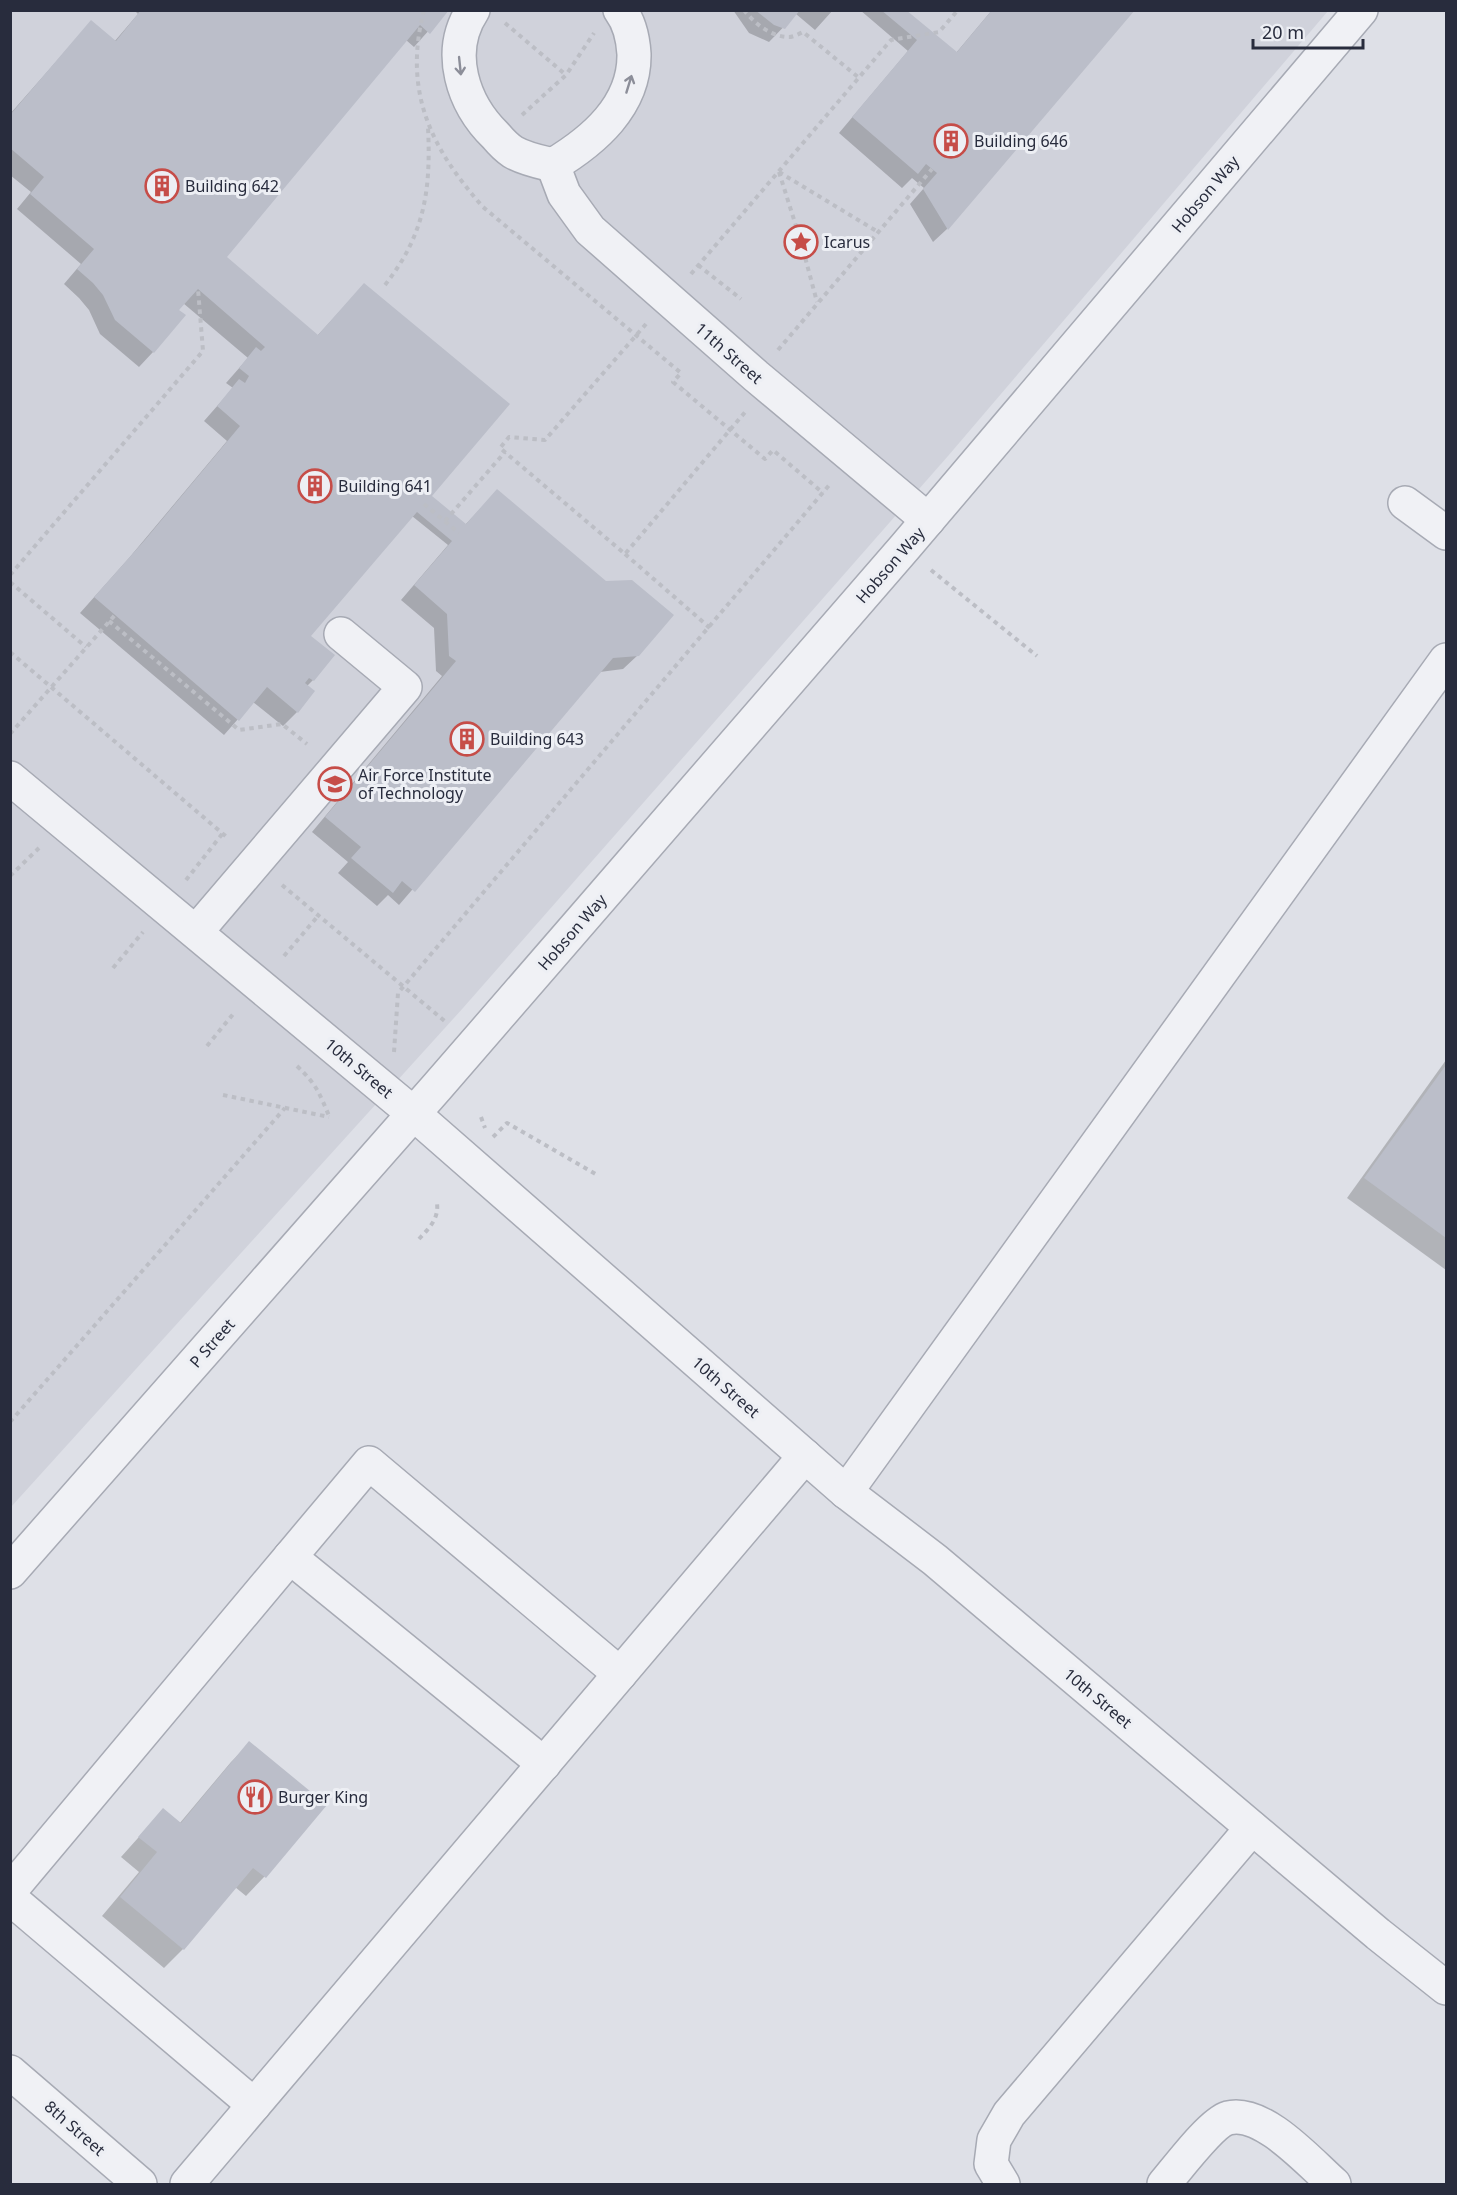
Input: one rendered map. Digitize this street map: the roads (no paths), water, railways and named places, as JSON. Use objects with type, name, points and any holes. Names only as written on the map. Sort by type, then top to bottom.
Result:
[{"type":"street","name":"Hobson Way","points":[[414,1114],[928,520],[1361,10]]},
{"type":"street","points":[[487,15],[467,19],[461,37],[459,56],[461,77],[469,101],[484,124],[512,152],[531,160],[553,165],[577,150],[598,132],[618,110],[629,87],[634,66],[633,37],[609,18]]},
{"type":"street","name":"11th Street","points":[[553,165],[564,194],[590,230],[762,381],[928,520]]},
{"type":"street","points":[[1405,503],[1446,533]]},
{"type":"street","points":[[196,932],[405,687],[341,634]]},
{"type":"street","points":[[846,1492],[1446,660]]},
{"type":"street","name":"10th Street","points":[[10,778],[414,1114],[846,1492],[935,1560],[1378,1934],[1446,1988]]},
{"type":"street","name":"P Street","points":[[10,1572],[414,1114]]},
{"type":"street","points":[[187,2184],[805,1456]]},
{"type":"street","points":[[10,1891],[369,1463],[620,1674]]},
{"type":"street","points":[[290,1557],[544,1764]]},
{"type":"street","points":[[1003,2184],[992,2164],[994,2140],[1009,2114],[1252,1828]]},
{"type":"street","points":[[10,1898],[254,2105]]},
{"type":"street","name":"8th Street","points":[[10,2072],[140,2184]]},
{"type":"street","points":[[1164,2184],[1209,2131],[1227,2118],[1251,2118],[1270,2127],[1334,2184]]},
{"type":"place","name":"Building 646","points":[[951,141]]},
{"type":"place","name":"Building 642","points":[[162,186]]},
{"type":"place","name":"Icarus","points":[[801,242]]},
{"type":"place","name":"Building 641","points":[[315,486]]},
{"type":"place","name":"Building 643","points":[[467,739]]},
{"type":"place","name":"Air Force Institute of Technology","points":[[335,784]]},
{"type":"place","name":"Burger King","points":[[255,1797]]}]
